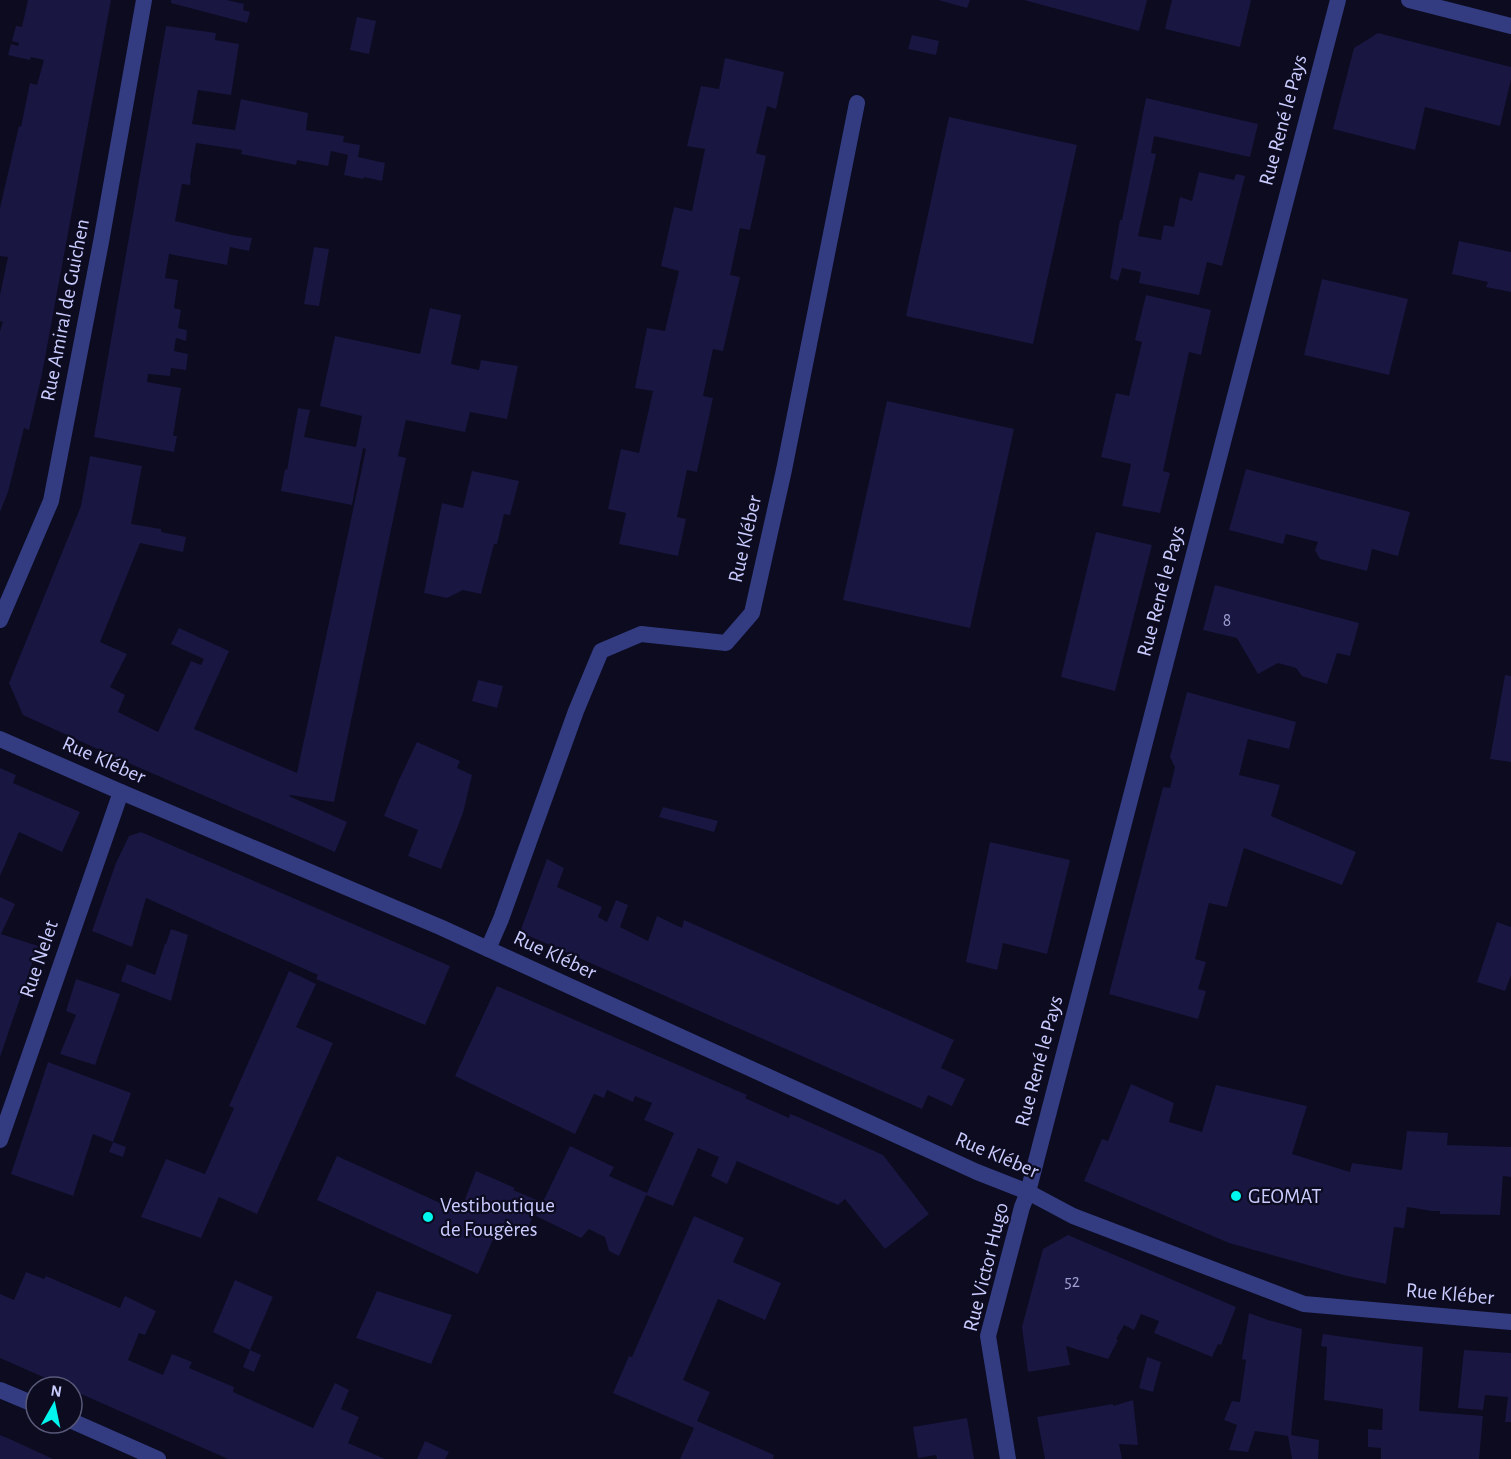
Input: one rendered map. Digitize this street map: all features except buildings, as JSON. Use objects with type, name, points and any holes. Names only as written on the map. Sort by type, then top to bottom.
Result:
[{"type":"street","name":"Rue Amiral de Guichen","points":[[0,620],[51,501],[101,242],[144,0]]},
{"type":"street","name":"Rue René le Pays","points":[[1028,1192],[1338,0]]},
{"type":"street","points":[[1409,0],[1511,26]]},
{"type":"street","name":"Rue Kléber","points":[[488,949],[576,711],[602,651],[641,634],[726,643],[752,613],[786,458],[857,103]]},
{"type":"street","name":"Rue Kléber","points":[[0,739],[440,927],[977,1172],[1028,1192],[1073,1215],[1304,1304],[1511,1322]]},
{"type":"street","name":"Rue Nelet","points":[[0,1140],[121,792]]},
{"type":"street","name":"Rue Victor Hugo","points":[[1008,1459],[988,1336],[1020,1214],[1028,1192]]},
{"type":"street","points":[[0,1390],[24,1400]]},
{"type":"street","points":[[84,1426],[158,1459]]},
{"type":"place","name":"GEOMAT","points":[[1236,1196]]},
{"type":"place","name":"Vestiboutique de Fougères","points":[[428,1217]]}]
